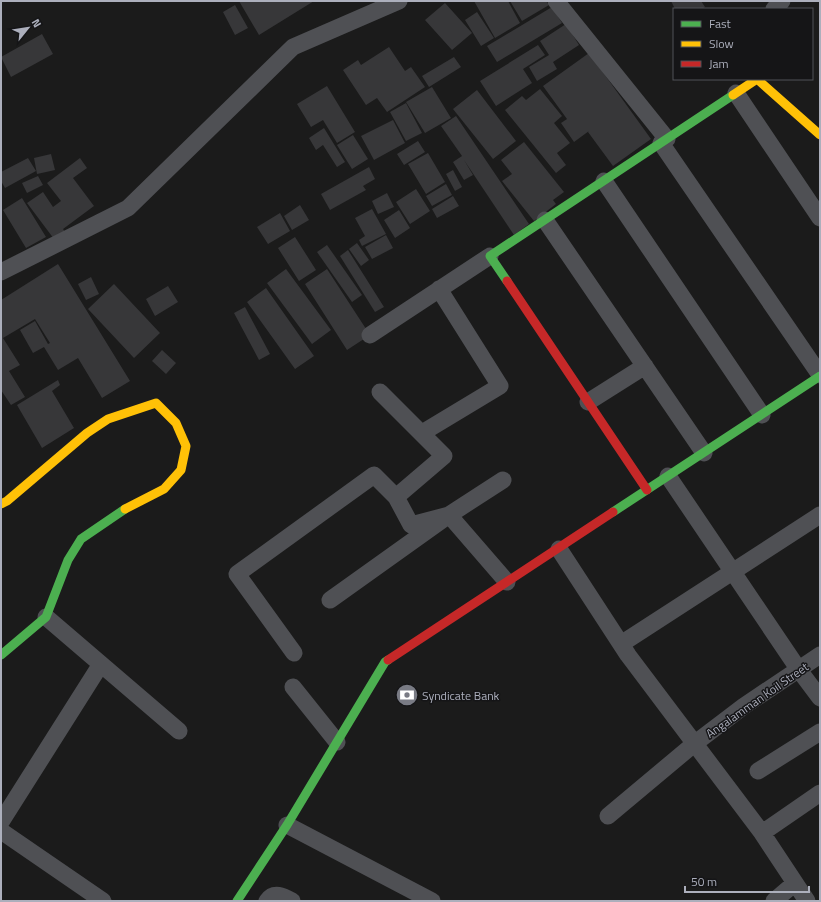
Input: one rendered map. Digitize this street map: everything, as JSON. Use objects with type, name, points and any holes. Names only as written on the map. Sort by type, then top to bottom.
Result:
[{"type":"street","points":[[1,272],[128,208],[293,47],[399,1]]},
{"type":"street","points":[[237,901],[287,824],[385,662],[820,376],[664,141],[556,1]]},
{"type":"street","points":[[370,335],[756,80]]},
{"type":"street","points":[[758,80],[820,135]]},
{"type":"street","points":[[736,93],[820,218]]},
{"type":"street","points":[[604,181],[762,414]]},
{"type":"street","points":[[545,220],[704,453]]},
{"type":"street","points":[[490,256],[647,490]]},
{"type":"street","points":[[422,433],[500,386],[439,289]]},
{"type":"street","points":[[588,402],[645,366]]},
{"type":"street","points":[[380,392],[444,456],[396,497]]},
{"type":"street","points":[[1,504],[7,501],[87,433],[108,419],[156,403],[176,423],[186,446],[181,470],[164,489],[125,509],[81,539],[68,560],[46,617],[1,655]]},
{"type":"street","points":[[294,653],[236,574],[374,475],[396,497],[411,524],[449,515]]},
{"type":"street","points":[[668,476],[799,670],[820,698]]},
{"type":"street","points":[[330,600],[449,515],[503,480]]},
{"type":"street","points":[[449,515],[508,582]]},
{"type":"street","points":[[621,644],[820,515]]},
{"type":"street","points":[[559,549],[621,644],[694,744],[762,833],[807,901]]},
{"type":"street","points":[[46,617],[179,731]]},
{"type":"street","name":"Angalamman Koil Street","points":[[608,816],[694,744],[744,706],[820,655]]},
{"type":"street","points":[[1,822],[101,664]]},
{"type":"street","points":[[293,687],[337,742]]},
{"type":"street","points":[[758,771],[820,732]]},
{"type":"street","points":[[762,833],[820,793]]},
{"type":"street","points":[[287,824],[432,901]]},
{"type":"street","points":[[1,831],[104,901]]},
{"type":"street","points":[[774,901],[795,883]]},
{"type":"street","points":[[267,901],[275,895],[280,895],[292,901]]},
{"type":"building","points":[[239,1],[314,1],[259,35]]},
{"type":"building","points":[[474,1],[508,1],[520,23],[495,38]]},
{"type":"building","points":[[510,1],[546,1],[549,5],[522,21]]},
{"type":"building","points":[[671,1],[701,1],[705,7],[703,8],[674,8]]},
{"type":"building","points":[[445,3],[472,33],[452,50],[425,20]]},
{"type":"building","points":[[235,5],[248,28],[235,35],[223,12]]},
{"type":"building","points":[[552,7],[562,23],[497,62],[487,46]]},
{"type":"building","points":[[477,12],[494,38],[481,46],[465,20]]},
{"type":"building","points":[[566,24],[579,45],[553,62],[557,69],[537,81],[529,67],[549,55],[540,41]]},
{"type":"building","points":[[42,34],[53,54],[11,77],[1,57]]},
{"type":"building","points":[[538,45],[545,55],[523,69],[532,83],[496,106],[480,81]]},
{"type":"building","points":[[389,47],[405,71],[411,67],[425,87],[387,112],[377,98],[366,105],[343,70],[358,60],[361,65]]},
{"type":"building","points":[[589,53],[651,139],[613,166],[588,132],[589,131],[574,142],[561,123],[567,119],[543,86]]},
{"type":"building","points":[[454,57],[461,67],[429,87],[422,76]]},
{"type":"building","points":[[327,86],[355,132],[337,143],[323,120],[311,127],[297,104]]},
{"type":"building","points":[[432,87],[451,118],[425,133],[406,102]]},
{"type":"building","points":[[540,89],[562,116],[554,123],[570,143],[557,153],[566,165],[556,173],[505,110],[522,96],[526,100]]},
{"type":"building","points":[[477,90],[516,141],[493,159],[453,109]]},
{"type":"building","points":[[406,103],[422,133],[406,141],[390,112]]},
{"type":"building","points":[[456,116],[529,224],[514,235],[464,160],[473,175],[464,180],[453,162],[462,156],[441,126]]},
{"type":"building","points":[[393,120],[405,143],[374,160],[361,136]]},
{"type":"building","points":[[324,128],[345,162],[337,167],[323,145],[316,150],[309,138]]},
{"type":"building","points":[[353,135],[368,159],[352,169],[337,145]]},
{"type":"building","points":[[418,141],[425,152],[404,165],[397,154]]},
{"type":"building","points":[[524,142],[564,192],[553,200],[556,204],[534,221],[502,181],[512,174],[501,160]]},
{"type":"building","points":[[428,153],[445,182],[426,194],[408,164]]},
{"type":"building","points":[[51,154],[55,170],[37,174],[34,158]]},
{"type":"building","points":[[28,158],[36,171],[5,188],[1,181],[1,172]]},
{"type":"building","points":[[80,158],[87,168],[73,178],[94,206],[63,229],[65,232],[54,239],[27,203],[43,192],[53,207],[61,201],[47,183]]},
{"type":"building","points":[[369,167],[375,179],[363,186],[366,190],[330,210],[321,194]]},
{"type":"building","points":[[453,170],[462,187],[455,191],[446,174]]},
{"type":"building","points":[[38,176],[43,185],[27,193],[22,183]]},
{"type":"building","points":[[446,184],[452,195],[432,206],[426,196]]},
{"type":"building","points":[[416,189],[430,211],[410,224],[396,202]]},
{"type":"building","points":[[387,193],[394,207],[378,214],[372,201]]},
{"type":"building","points":[[453,196],[459,206],[437,218],[432,209]]},
{"type":"building","points":[[22,198],[46,237],[26,248],[3,210]]},
{"type":"building","points":[[300,205],[309,220],[292,230],[284,216]]},
{"type":"building","points":[[372,209],[386,234],[362,246],[359,240],[365,236],[355,218]]},
{"type":"building","points":[[399,210],[410,228],[395,238],[384,220]]},
{"type":"building","points":[[280,213],[290,231],[268,244],[257,227]]},
{"type":"building","points":[[386,235],[393,248],[372,259],[365,247]]},
{"type":"building","points":[[295,237],[316,270],[299,281],[278,248]]},
{"type":"building","points":[[357,243],[369,260],[361,266],[349,249]]},
{"type":"building","points":[[327,245],[362,295],[352,302],[317,252]]},
{"type":"building","points":[[348,250],[384,307],[375,312],[340,256]]},
{"type":"building","points":[[58,264],[130,381],[102,398],[78,358],[58,370],[44,347],[33,353],[20,330],[35,321],[48,344],[50,343],[35,319],[3,338],[20,365],[9,371],[25,397],[11,405],[1,390],[1,300]]},
{"type":"building","points":[[286,269],[331,330],[312,344],[267,283]]},
{"type":"building","points":[[327,269],[370,335],[347,350],[305,284]]},
{"type":"building","points":[[91,277],[99,294],[86,300],[78,284]]},
{"type":"building","points":[[114,284],[160,333],[134,358],[88,309]]},
{"type":"building","points":[[168,286],[178,302],[155,316],[146,299]]},
{"type":"building","points":[[266,288],[314,356],[295,369],[247,302]]},
{"type":"building","points":[[245,307],[270,354],[259,360],[234,313]]},
{"type":"building","points":[[162,350],[176,363],[166,374],[152,361]]},
{"type":"building","points":[[58,380],[60,385],[52,391],[74,428],[42,448],[17,405]]},
{"type":"traffic: fast","points":[[507,281],[490,256],[733,95]]},
{"type":"traffic: fast","points":[[613,512],[820,376]]},
{"type":"traffic: fast","points":[[1,655],[46,617],[68,560],[81,539],[125,509]]},
{"type":"traffic: fast","points":[[237,901],[287,825],[385,662],[388,660]]},
{"type":"traffic: slow","points":[[733,95],[756,80]]},
{"type":"traffic: slow","points":[[758,80],[820,135]]},
{"type":"traffic: slow","points":[[1,504],[7,501],[87,433],[108,419],[156,403],[176,423],[186,446],[181,470],[164,489],[125,509]]},
{"type":"traffic: jam","points":[[507,281],[647,490]]},
{"type":"traffic: jam","points":[[388,660],[613,512]]},
{"type":"place","name":"Syndicate Bank","points":[[407,695]]}]
